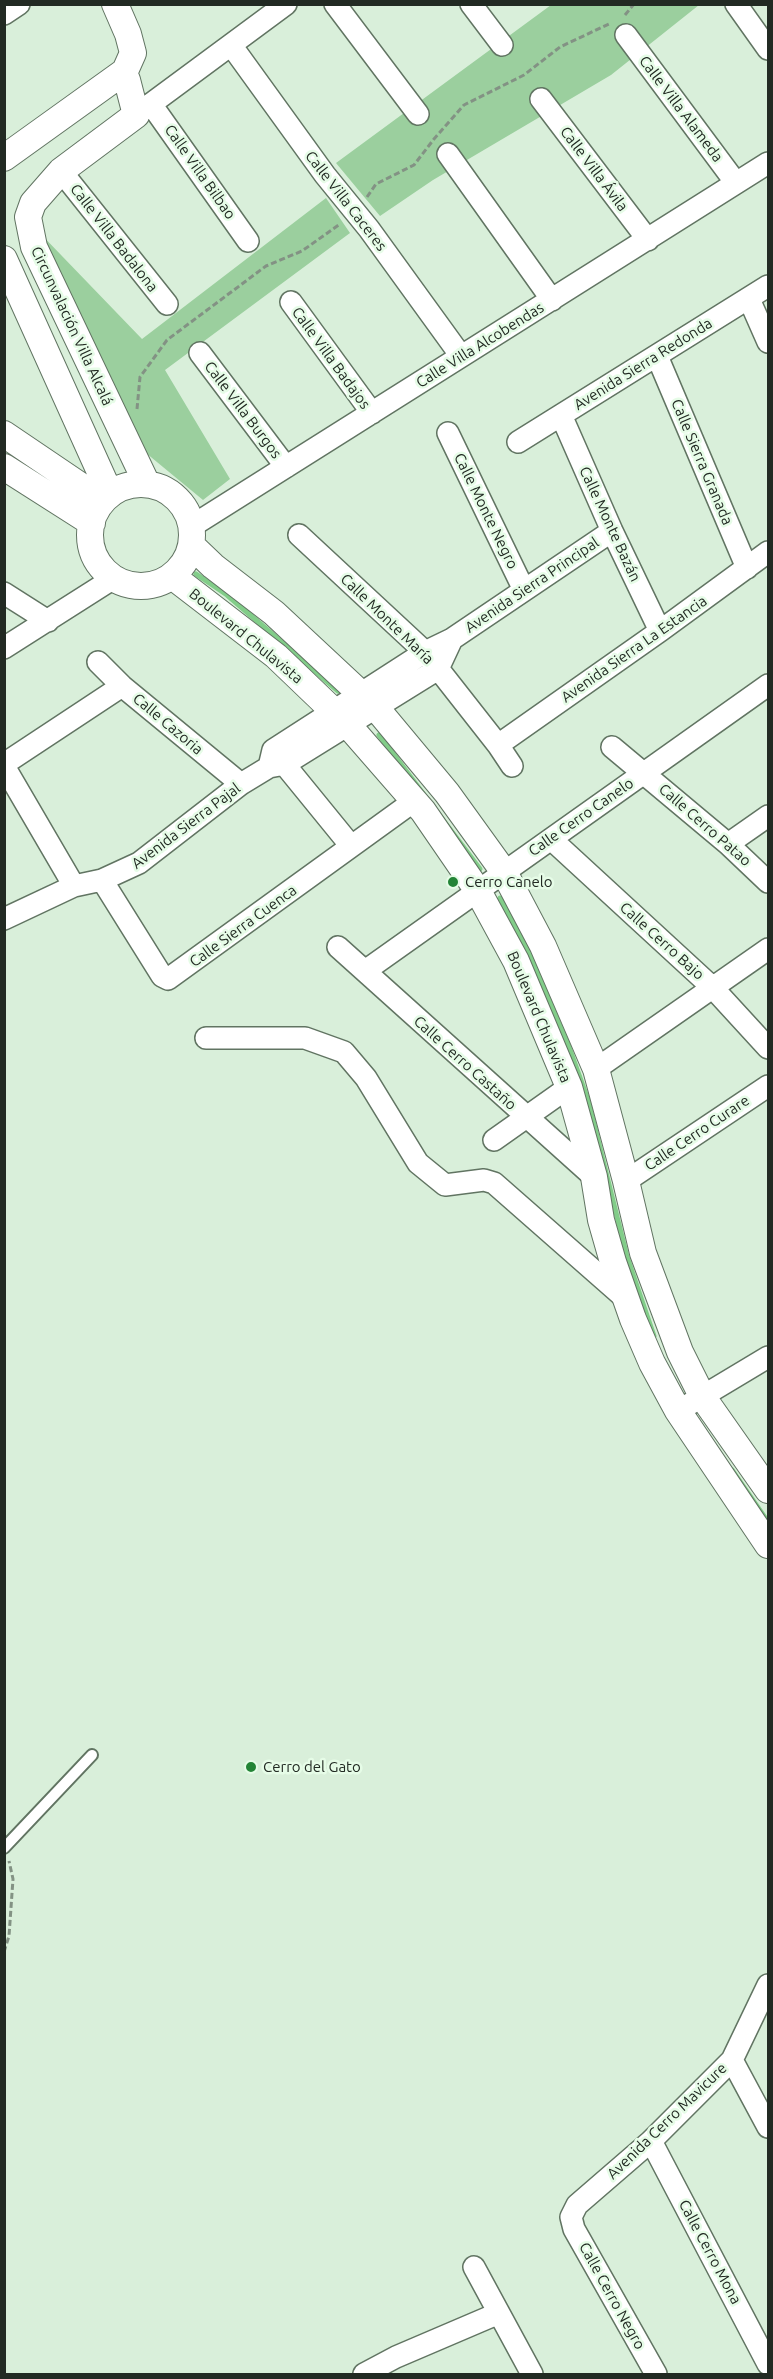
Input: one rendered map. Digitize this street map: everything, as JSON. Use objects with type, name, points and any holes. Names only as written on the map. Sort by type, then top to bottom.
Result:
[{"type":"street","points":[[4,15],[19,4]]},
{"type":"street","points":[[4,158],[126,75],[133,53],[128,34],[115,4]]},
{"type":"street","points":[[126,75],[144,109],[286,4]]},
{"type":"street","points":[[335,4],[418,114]]},
{"type":"street","points":[[471,4],[502,45]]},
{"type":"street","points":[[736,4],[768,50]]},
{"type":"street","name":"Calle Villa Alameda","points":[[626,35],[736,183]]},
{"type":"street","name":"Calle Villa Caceres","points":[[231,45],[461,356]]},
{"type":"street","name":"Calle Villa Ávila","points":[[541,99],[648,240]]},
{"type":"street","name":"Circunvalación Villa Alcalá","points":[[144,109],[62,171],[33,203],[28,217],[34,248],[147,484]]},
{"type":"street","name":"Calle Villa Bilbao","points":[[144,109],[248,241]]},
{"type":"street","points":[[448,154],[552,300]]},
{"type":"street","name":"Calle Villa Alcobendas","points":[[191,535],[286,467],[768,163]]},
{"type":"street","name":"Calle Villa Badalona","points":[[62,171],[167,304]]},
{"type":"street","points":[[8,274],[102,506]]},
{"type":"street","name":"Avenida Sierra Redonda","points":[[518,442],[768,286]]},
{"type":"street","points":[[749,298],[768,342]]},
{"type":"street","name":"Calle Villa Badajos","points":[[291,302],[372,413]]},
{"type":"street","name":"Calle Villa Burgos","points":[[200,353],[286,467]]},
{"type":"street","name":"Calle Sierra Granada","points":[[657,356],[747,568]]},
{"type":"street","name":"Calle Monte Bazán","points":[[561,415],[612,531],[660,631]]},
{"type":"street","name":"Calle Monte Negro","points":[[448,433],[524,590]]},
{"type":"street","points":[[4,434],[102,506]]},
{"type":"street","points":[[4,467],[102,506]]},
{"type":"street","points":[[147,484],[134,484],[102,506],[91,538],[94,554],[102,567],[114,578],[128,585],[158,584],[172,576],[188,557],[191,535]]},
{"type":"street","name":"Boulevard Chulavista","points":[[147,484],[162,489],[176,498],[186,511],[191,535],[213,566],[274,613],[369,701],[447,793],[504,873],[543,946],[596,1069],[643,1252],[680,1352],[702,1396],[768,1490]]},
{"type":"street","name":"Avenida Sierra Principal","points":[[369,701],[425,652],[452,639],[612,531]]},
{"type":"street","name":"Calle Monte María","points":[[299,535],[425,652],[498,744],[512,766]]},
{"type":"street","name":"Avenida Sierra La Estancia","points":[[498,744],[768,552]]},
{"type":"street","name":"Boulevard Chulavista","points":[[172,576],[276,656],[340,718],[423,811],[478,891],[516,961],[569,1087],[594,1178],[601,1220],[626,1299],[652,1363],[678,1411],[768,1545]]},
{"type":"street","points":[[4,648],[114,578]]},
{"type":"street","points":[[4,593],[48,621]]},
{"type":"street","points":[[369,701],[438,669],[452,639]]},
{"type":"street","name":"Calle Cazoria","points":[[98,662],[122,686],[241,784]]},
{"type":"street","name":"Calle Cerro Canelo","points":[[365,970],[768,684]]},
{"type":"street","points":[[74,886],[4,765],[122,686]]},
{"type":"street","name":"Avenida Sierra Pajal","points":[[4,919],[74,886],[102,880],[139,863],[241,784],[369,701]]},
{"type":"street","name":"Calle Cerro Patao","points":[[612,747],[728,844],[768,882]]},
{"type":"street","points":[[276,760],[351,846]]},
{"type":"street","name":"Calle Sierra Cuenca","points":[[102,880],[162,976],[168,980],[414,801]]},
{"type":"street","points":[[728,844],[768,816]]},
{"type":"street","name":"Calle Cerro Bajo","points":[[551,839],[713,988],[768,1048]]},
{"type":"street","name":"Calle Cerro Castaño","points":[[338,947],[594,1178]]},
{"type":"street","points":[[596,1069],[768,949]]},
{"type":"street","points":[[206,1038],[305,1038],[344,1052],[366,1078],[418,1163],[445,1185],[484,1180],[494,1183],[626,1299]]},
{"type":"street","name":"Calle Cerro Curare","points":[[626,1181],[768,1086]]},
{"type":"street","points":[[494,1140],[569,1087]]},
{"type":"street","points":[[678,1411],[702,1396],[765,1367]]},
{"type":"street","name":"Avenida Cerro Mavicure","points":[[571,2217],[577,2205],[651,2141],[732,2060],[768,1985]]},
{"type":"street","points":[[732,2060],[768,2127]]},
{"type":"street","name":"Calle Cerro Mona","points":[[651,2141],[768,2364]]},
{"type":"street","name":"Calle Cerro Negro","points":[[571,2217],[574,2229],[656,2374]]},
{"type":"street","points":[[474,2267],[532,2374]]},
{"type":"street","points":[[364,2374],[401,2366],[499,2313]]},
{"type":"lane","points":[[5,1847],[92,1755]]},
{"type":"path","points":[[4,1952],[9,1936],[13,1879],[5,1847]]},
{"type":"green space","points":[[551,5],[699,5],[611,75],[433,180],[380,216],[336,163]]},
{"type":"green space","points":[[326,198],[350,233],[165,370],[230,479],[203,500],[146,453],[35,228],[142,339]]},
{"type":"waterway","points":[[196,574],[227,595],[338,691]]},
{"type":"waterway","points":[[379,735],[480,869]]},
{"type":"waterway","points":[[500,898],[529,953],[569,1047],[588,1100],[627,1257],[654,1336]]},
{"type":"waterway","points":[[732,1470],[768,1522]]},
{"type":"place","name":"Cerro Canelo","points":[[453,882]]},
{"type":"place","name":"Cerro del Gato","points":[[251,1767]]}]
